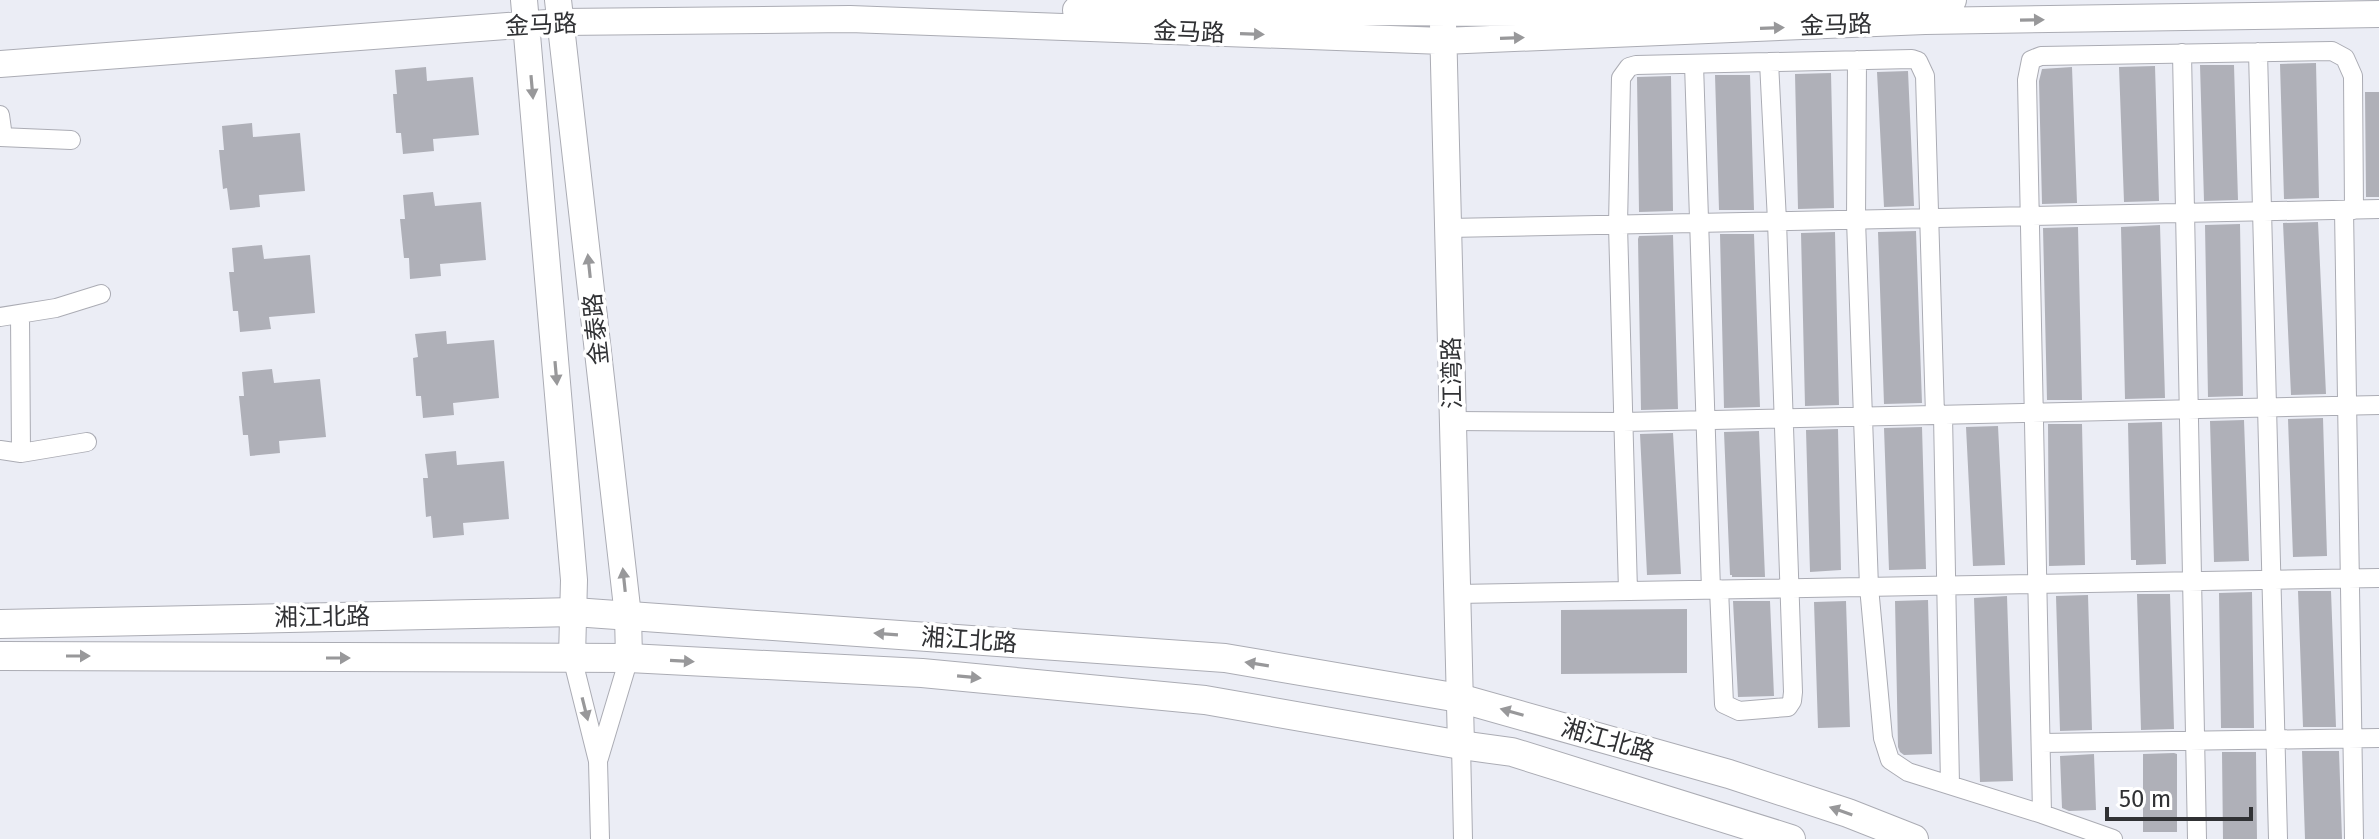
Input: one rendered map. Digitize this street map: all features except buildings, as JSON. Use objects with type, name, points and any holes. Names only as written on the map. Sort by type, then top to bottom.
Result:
[{"type":"main road","name":"湘江北路","points":[[0,624],[574,612],[1225,658],[1459,698],[1729,774],[1848,813],[1914,839]]},
{"type":"main road","name":"湘江北路","points":[[0,656],[629,658],[922,673],[1205,700],[1512,752],[1791,839]]},
{"type":"street","name":"金马路","points":[[0,49],[559,10],[1442,6],[1520,13],[1953,0]]},
{"type":"street","name":"江湾路","points":[[1442,6],[1461,745]]},
{"type":"street","name":"金马路","points":[[559,10],[1443,41],[1925,21],[2379,14]]},
{"type":"street","name":"金泰路","points":[[559,10],[628,616],[629,658]]},
{"type":"street","name":"金马路","points":[[0,64],[525,11]]},
{"type":"street","points":[[525,11],[574,580],[572,657],[598,761],[600,839]]},
{"type":"street","points":[[2042,814],[2027,80],[2031,60],[2041,56],[2332,51],[2345,58],[2353,76],[2347,406],[2354,839]]},
{"type":"street","points":[[2258,52],[2278,839]]},
{"type":"street","points":[[2182,53],[2197,839]]},
{"type":"street","points":[[1857,60],[1856,220],[1869,587],[1883,738],[1890,760],[1908,772],[2113,839]]},
{"type":"street","points":[[1628,591],[1618,225],[1623,72],[1636,65],[1918,61],[1925,76],[1946,586],[1950,785]]},
{"type":"street","points":[[1694,64],[1705,420],[1715,590],[1724,704],[1739,711],[1783,709],[1792,701],[1769,62]]},
{"type":"street","points":[[0,115],[1,137],[71,140]]},
{"type":"street","points":[[1448,228],[2379,209]]},
{"type":"street","points":[[0,317],[56,308],[101,294]]},
{"type":"street","points":[[20,314],[21,453]]},
{"type":"street","points":[[1453,421],[1623,422],[2379,405]]},
{"type":"street","points":[[0,450],[21,453],[87,442]]},
{"type":"street","points":[[1457,594],[2379,578]]},
{"type":"street","points":[[598,761],[629,658]]},
{"type":"street","points":[[2042,743],[2379,738]]},
{"type":"street","points":[[1461,745],[1463,839]]}]
